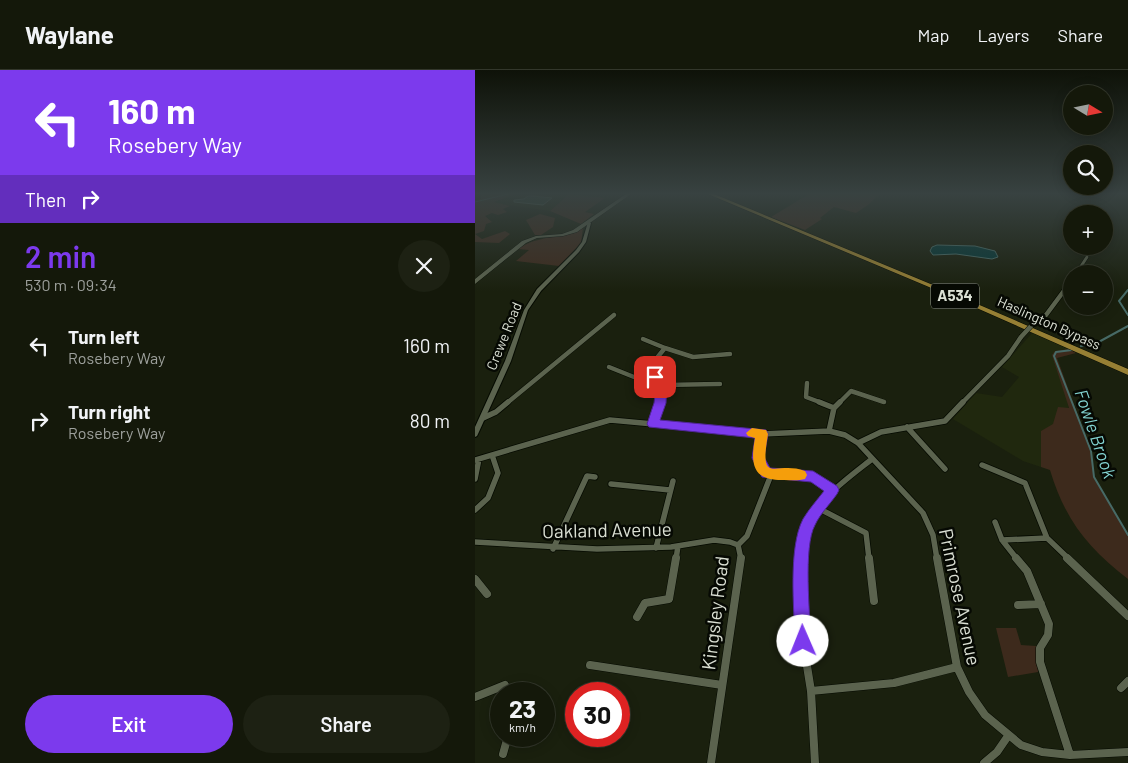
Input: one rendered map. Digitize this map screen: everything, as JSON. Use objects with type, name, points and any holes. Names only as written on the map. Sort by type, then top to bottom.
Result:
[{"type":"highway","name":"Haslington Bypass","points":[[788,226],[931,286],[1128,372]]},
{"type":"main road","points":[[475,282],[524,242],[536,237],[568,234],[583,226]]},
{"type":"street","name":"Crewe Road","points":[[475,434],[508,361],[526,310],[539,290],[578,251],[584,242],[588,226]]},
{"type":"street","points":[[1082,265],[1087,257]]},
{"type":"street","points":[[858,443],[881,432],[945,421],[1008,356],[1032,325],[1047,315],[1063,292]]},
{"type":"street","points":[[483,418],[496,412],[614,315]]},
{"type":"street","points":[[643,339],[693,357],[730,354]]},
{"type":"street","points":[[653,424],[660,403],[662,385],[655,377],[656,360],[665,348]]},
{"type":"street","points":[[609,367],[639,378],[655,377]]},
{"type":"street","points":[[807,383],[806,397],[834,408]]},
{"type":"street","points":[[662,385],[720,384]]},
{"type":"street","points":[[829,431],[834,408],[851,391],[884,402]]},
{"type":"street","name":"Primrose Avenue","points":[[477,459],[605,420],[762,434],[829,431],[845,435],[858,443],[923,513],[933,535],[957,667],[969,692],[985,715],[1021,745],[1043,752],[1070,755],[1128,752]]},
{"type":"street","points":[[907,427],[945,469]]},
{"type":"street","points":[[762,434],[758,458],[763,470],[771,475],[813,477],[833,490]]},
{"type":"street","points":[[475,510],[488,498],[498,473],[492,455]]},
{"type":"street","points":[[475,479],[477,459]]},
{"type":"street","points":[[815,763],[811,691],[803,641],[802,576],[804,535],[809,522],[818,508],[833,490],[872,459]]},
{"type":"street","points":[[982,465],[1025,483],[1047,538],[1128,616]]},
{"type":"street","name":"Kingsley Road","points":[[711,763],[742,562],[738,545],[747,536],[771,475]]},
{"type":"street","points":[[553,550],[587,476],[595,477]]},
{"type":"street","points":[[656,548],[673,481]]},
{"type":"street","points":[[611,484],[670,490]]},
{"type":"street","points":[[818,508],[866,533],[874,601]]},
{"type":"street","points":[[995,522],[1002,540],[1027,571],[1049,624],[1048,635],[1041,648],[1043,676],[1070,755]]},
{"type":"street","points":[[1002,540],[1047,538]]},
{"type":"street","name":"Oakland Avenue","points":[[475,542],[553,550],[656,548],[722,539],[738,545]]},
{"type":"street","points":[[637,617],[645,603],[669,599],[678,546]]},
{"type":"street","points":[[475,579],[487,594]]},
{"type":"street","points":[[1018,605],[1041,604]]},
{"type":"street","points":[[590,665],[722,686]]},
{"type":"street","points":[[811,691],[894,683],[957,667]]},
{"type":"street","points":[[1121,688],[1128,681]]},
{"type":"street","points":[[475,697],[490,692]]},
{"type":"street","points":[[984,763],[997,752],[1008,736]]},
{"type":"street","points":[[503,754],[505,747]]},
{"type":"shaded area","points":[[475,226],[485,226],[484,231],[475,234]]},
{"type":"shaded area","points":[[530,226],[553,226],[541,235],[535,235]]},
{"type":"shaded area","points":[[795,226],[811,226],[805,230]]},
{"type":"shaded area","points":[[583,228],[581,243],[559,266],[516,261],[529,250],[518,249],[526,244],[575,232]]},
{"type":"shaded area","points":[[505,231],[510,234],[499,243],[475,242],[475,234],[482,239]]},
{"type":"shaded area","points":[[1033,332],[1069,349],[1055,351],[1069,409],[1053,425],[1041,431],[1041,467],[1023,461],[953,419],[976,393],[1002,397],[1019,377],[1002,367]]},
{"type":"shaded area","points":[[1069,349],[1076,353],[1057,358],[1091,451],[1094,477],[1128,534],[1128,579],[1101,556],[1080,532],[1063,504],[1050,470],[1041,467],[1041,431],[1053,424],[1058,407],[1069,408],[1052,355],[1055,351]]},
{"type":"shaded area","points":[[996,628],[1016,628],[1021,645],[1036,646],[1038,672],[1008,677]]},
{"type":"water","points":[[937,245],[975,246],[995,251],[998,257],[992,259],[956,254],[933,255],[930,251],[932,247]]},
{"type":"waterway","name":"Fowle Brook","points":[[1128,290],[1119,301],[1128,315]]},
{"type":"waterway","name":"Fowle Brook","points":[[1081,346],[1095,344],[1128,326]]},
{"type":"waterway","name":"Fowle Brook","points":[[1072,350],[1056,352],[1054,356],[1091,451],[1094,477],[1128,535]]},
{"type":"slow traffic","points":[[752,433],[762,434],[758,458],[763,470],[771,475],[800,475]]},
{"type":"route","points":[[655,377],[662,385],[660,403],[653,424],[762,434],[758,458],[763,470],[771,475],[803,475],[813,477],[833,490],[818,508],[809,522],[804,535],[802,576],[803,641]]}]
